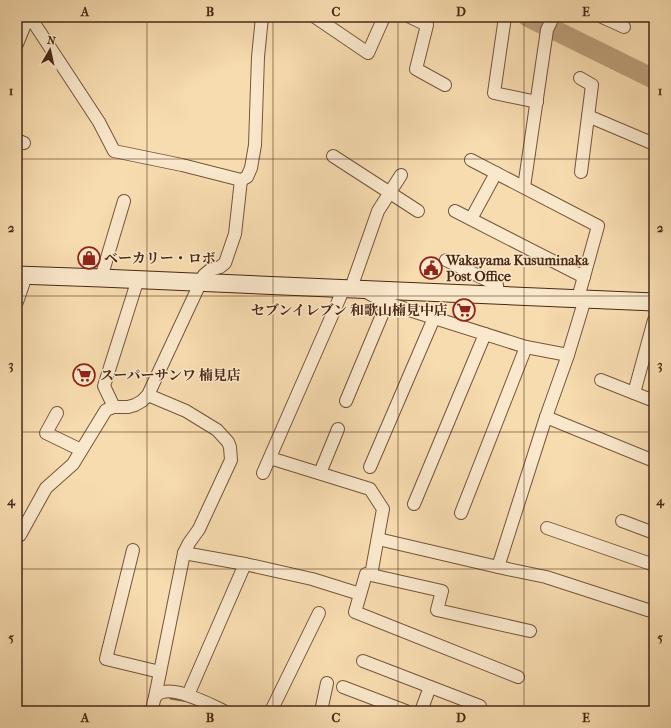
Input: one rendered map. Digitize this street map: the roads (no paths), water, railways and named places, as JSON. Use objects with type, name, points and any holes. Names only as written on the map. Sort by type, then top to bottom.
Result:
[{"type":"street","points":[[17,44],[29,17]]},
{"type":"street","points":[[29,17],[99,122],[114,151],[241,180],[247,176],[251,168],[255,145],[258,56],[262,17]]},
{"type":"street","points":[[315,17],[368,53],[384,17]]},
{"type":"street","points":[[410,17],[427,25],[416,69],[445,85]]},
{"type":"street","points":[[504,17],[494,93],[537,102]]},
{"type":"street","points":[[602,17],[624,27]]},
{"type":"street","points":[[524,187],[550,23]]},
{"type":"street","points":[[580,78],[592,85],[581,172]]},
{"type":"street","points":[[588,116],[654,144]]},
{"type":"street","points":[[333,156],[418,211]]},
{"type":"street","points":[[472,160],[598,226],[584,277],[582,298],[568,355],[546,417],[498,567]]},
{"type":"street","points":[[471,219],[496,173]]},
{"type":"street","points":[[263,473],[351,289],[378,211],[401,175]]},
{"type":"street","points":[[17,536],[20,535],[46,488],[73,464],[106,410],[114,407],[128,407],[135,405],[148,395],[204,275],[210,270],[220,267],[225,263],[235,234],[241,180]]},
{"type":"street","points":[[101,278],[124,201]]},
{"type":"street","points":[[455,211],[584,277]]},
{"type":"street","points":[[446,260],[497,285],[498,295]]},
{"type":"street","points":[[17,302],[21,276],[138,279],[654,302]]},
{"type":"street","points":[[114,407],[104,386],[138,279]]},
{"type":"street","points":[[351,289],[387,303],[526,347],[568,355]]},
{"type":"street","points":[[346,401],[387,303]]},
{"type":"street","points":[[370,467],[434,318]]},
{"type":"street","points":[[634,393],[654,320]]},
{"type":"street","points":[[414,504],[484,334]]},
{"type":"street","points":[[462,513],[526,347]]},
{"type":"street","points":[[601,380],[654,401]]},
{"type":"street","points":[[148,395],[186,411],[217,430],[228,442],[231,460],[199,529],[184,553],[152,711]]},
{"type":"street","points":[[57,412],[46,433],[81,450]]},
{"type":"street","points":[[546,417],[654,461]]},
{"type":"street","points":[[320,473],[338,428]]},
{"type":"street","points":[[270,458],[370,489],[383,509],[371,575]]},
{"type":"street","points":[[622,521],[654,533]]},
{"type":"street","points":[[547,528],[654,565]]},
{"type":"street","points":[[378,539],[546,577],[654,612]]},
{"type":"street","points":[[133,550],[106,659],[160,672]]},
{"type":"street","points":[[184,553],[245,564],[312,579],[360,594]]},
{"type":"street","points":[[188,695],[245,564]]},
{"type":"street","points":[[518,677],[355,612],[366,574],[442,591],[436,610],[530,631]]},
{"type":"street","points":[[271,711],[319,613]]},
{"type":"street","points":[[363,660],[480,706]]},
{"type":"street","points":[[321,711],[328,682]]},
{"type":"street","points":[[421,711],[430,686]]},
{"type":"street","points":[[343,687],[406,711]]},
{"type":"street","points":[[155,697],[161,692],[172,692],[188,695],[205,707],[224,711]]},
{"type":"waterway","points":[[528,17],[654,79]]},
{"type":"waterway","points":[[171,698],[184,700]]},
{"type":"place","name":"ベーカリー・ロボ","points":[[89,258]]},
{"type":"place","name":"Wakayama Kusuminaka Post Office","points":[[431,268]]},
{"type":"place","name":"セブンイレブン 和歌山楠見中店","points":[[464,310]]},
{"type":"place","name":"スーパーサンワ 楠見店","points":[[84,375]]}]
